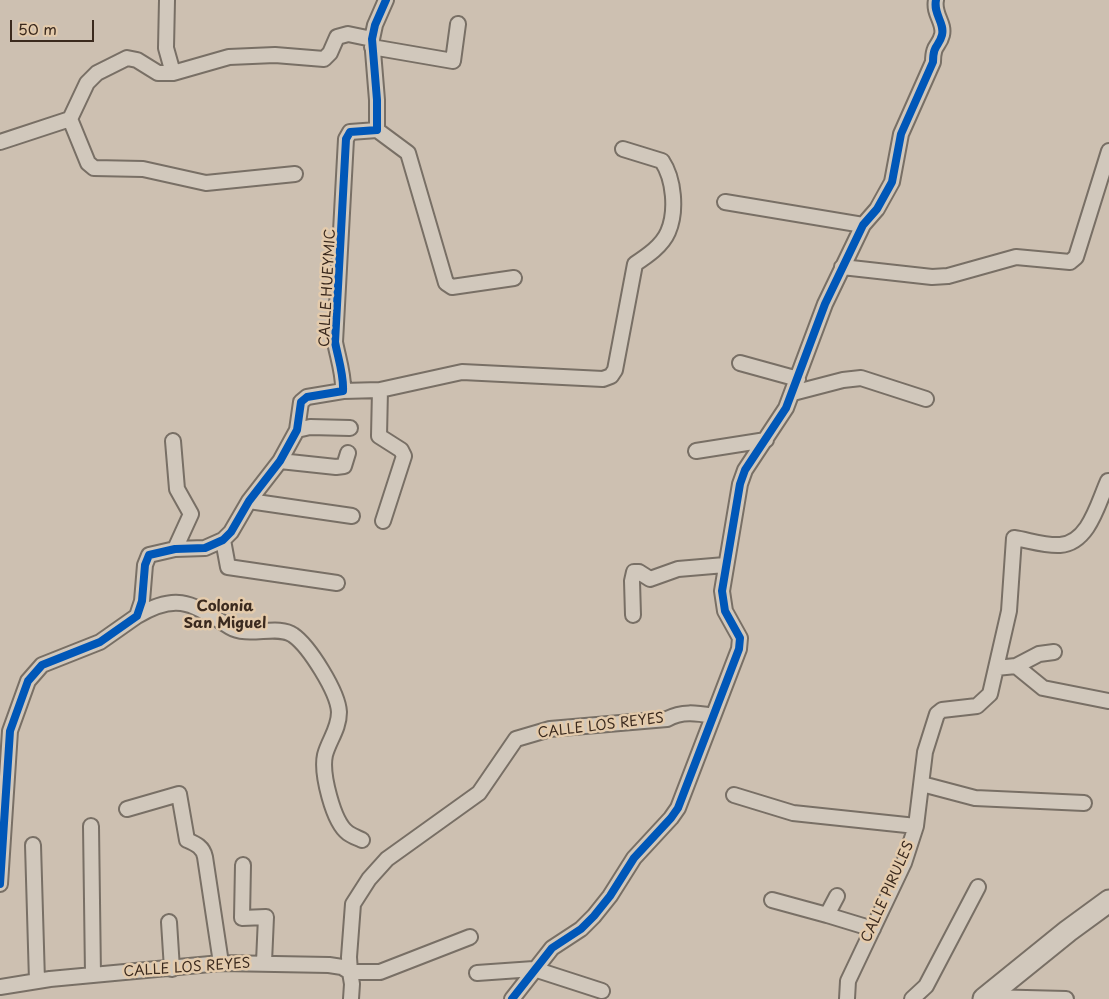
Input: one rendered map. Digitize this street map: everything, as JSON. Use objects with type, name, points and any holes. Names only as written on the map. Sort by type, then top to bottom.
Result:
[{"type":"main road","points":[[985,998],[1068,931],[1109,901]]},
{"type":"street","points":[[167,0],[166,48],[173,74]]},
{"type":"street","points":[[386,0],[375,25],[372,43],[378,100],[377,130],[408,153],[446,283],[452,287],[514,278]]},
{"type":"street","points":[[512,999],[552,948],[581,929],[594,916],[610,896],[634,858],[678,808],[739,649],[740,638],[725,611],[722,591],[740,484],[746,470],[793,393],[825,304],[863,225],[877,209],[892,182],[901,134],[933,62],[933,49],[942,36],[942,26],[935,13],[936,0]]},
{"type":"street","points":[[0,142],[70,119],[87,83],[97,73],[127,58],[137,60],[158,73],[173,74],[229,57],[275,55],[324,60],[330,53],[337,37],[348,34],[372,43],[453,61],[458,24]]},
{"type":"street","points":[[70,119],[88,163],[94,168],[143,169],[206,183],[295,174]]},
{"type":"street","name":"CALLE HUEYMIC","points":[[343,391],[344,380],[335,342],[346,139],[350,132],[377,130]]},
{"type":"street","points":[[137,616],[142,601],[145,565],[149,555],[174,549],[205,548],[223,540],[231,532],[249,501],[280,461],[297,430],[301,402],[307,397],[343,391],[380,390],[462,372],[603,379],[611,376],[615,370],[635,264],[654,250],[668,232],[673,208],[670,172],[662,161],[623,149]]},
{"type":"street","points":[[842,268],[932,278],[948,276],[1016,257],[1070,262],[1076,257],[1109,151]]},
{"type":"street","points":[[726,202],[863,225]]},
{"type":"street","points":[[740,363],[798,379]]},
{"type":"street","points":[[793,393],[842,380],[861,378],[926,399]]},
{"type":"street","points":[[380,390],[379,436],[401,450],[404,456],[383,521]]},
{"type":"street","points":[[297,430],[310,427],[350,428]]},
{"type":"street","points":[[696,451],[766,440]]},
{"type":"street","points":[[173,441],[177,489],[191,514],[174,549]]},
{"type":"street","points":[[280,461],[336,467],[344,466],[348,453]]},
{"type":"street","name":"CALLE PIRULES","points":[[847,999],[848,981],[904,863],[916,826],[925,752],[937,714],[942,710],[977,706],[990,694],[1009,611],[1014,538],[1060,545],[1076,540],[1089,524],[1108,481]]},
{"type":"street","points":[[249,501],[352,516]]},
{"type":"street","points":[[223,540],[228,567],[337,583]]},
{"type":"street","points":[[633,615],[632,581],[634,572],[640,572],[650,579],[678,569],[725,565]]},
{"type":"street","points":[[0,884],[5,730],[28,681],[42,665],[100,642],[153,606],[182,603],[201,608],[232,629],[258,632],[284,631],[294,635],[333,687],[339,711],[337,730],[325,757],[326,776],[336,817],[348,833],[362,840]]},
{"type":"street","points":[[996,668],[1016,666],[1038,654],[1054,652]]},
{"type":"street","points":[[1016,666],[1043,688],[1108,701]]},
{"type":"street","name":"CALLE LOS REYES","points":[[350,972],[352,904],[369,879],[387,858],[479,793],[516,739],[550,729],[667,719],[675,715],[693,713],[712,716]]},
{"type":"street","points":[[922,784],[975,798],[1084,804]]},
{"type":"street","points":[[127,809],[179,794],[187,840],[204,851],[221,963]]},
{"type":"street","points":[[734,795],[793,813],[916,826]]},
{"type":"street","points":[[91,826],[92,974]]},
{"type":"street","points":[[33,845],[37,981]]},
{"type":"street","points":[[243,865],[242,918],[266,917],[264,962]]},
{"type":"street","points":[[912,999],[926,986],[978,887]]},
{"type":"street","points":[[827,914],[837,896]]},
{"type":"street","points":[[772,900],[827,914],[872,929]]},
{"type":"street","points":[[169,922],[172,969]]},
{"type":"street","points":[[351,999],[352,984],[350,972],[380,972],[470,937]]},
{"type":"street","name":"CALLE LOS REYES","points":[[0,987],[92,974],[172,969],[221,963],[264,962],[329,965],[342,967],[350,972]]},
{"type":"street","points":[[477,974],[534,969],[602,991]]},
{"type":"street","points":[[985,998],[1066,999]]},
{"type":"cycle path","points":[[0,884],[10,731],[28,681],[42,665],[100,642],[137,616],[142,601],[145,565],[149,555],[175,549],[205,548],[223,540],[231,532],[249,501],[280,461],[297,430],[301,402],[307,397],[343,391],[342,373],[335,342],[346,139],[350,132],[377,130],[377,100],[372,39],[375,25],[386,0]]},
{"type":"cycle path","points":[[512,999],[552,948],[581,929],[594,916],[610,896],[634,858],[678,808],[739,649],[740,638],[725,611],[722,591],[740,484],[745,470],[786,408],[825,304],[863,225],[877,209],[892,182],[901,134],[933,62],[934,52],[942,35],[942,26],[936,10],[936,0]]},
{"type":"district","name":"Colonia San Miguel","points":[[225,616]]}]
